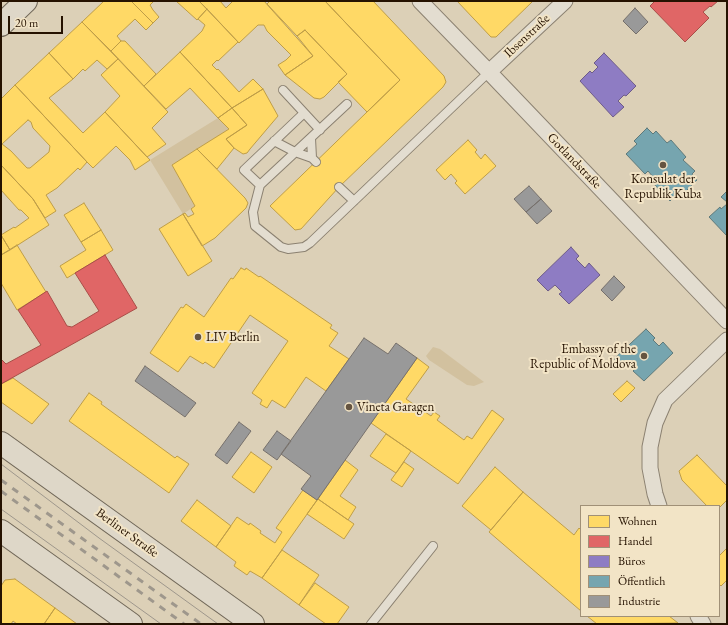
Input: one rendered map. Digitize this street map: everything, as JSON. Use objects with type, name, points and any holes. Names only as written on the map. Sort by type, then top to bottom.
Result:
[{"type":"main road","points":[[1,25],[26,1]]},
{"type":"main road","name":"Berliner Straße","points":[[1,443],[253,624]]},
{"type":"main road","points":[[1,531],[131,624]]},
{"type":"street","name":"Gotlandstraße","points":[[420,1],[727,321]]},
{"type":"street","name":"Ibsenstraße","points":[[489,72],[565,1]]},
{"type":"street","points":[[659,505],[650,468],[650,447],[655,423],[665,400],[727,340]]},
{"type":"lane","points":[[347,104],[260,185],[253,212],[255,226],[281,247],[288,249],[304,247],[310,243],[489,72]]},
{"type":"lane","points":[[283,90],[320,130]]},
{"type":"lane","points":[[260,185],[244,170],[304,113]]},
{"type":"lane","points":[[274,141],[314,160],[311,138]]},
{"type":"lane","points":[[339,187],[354,201]]},
{"type":"lane","points":[[371,624],[433,546]]},
{"type":"shaded area","points":[[218,118],[229,129],[172,165],[195,206],[183,214],[150,160]]},
{"type":"shaded area","points":[[433,347],[440,349],[484,382],[474,386],[467,385],[429,360],[426,356]]},
{"type":"building: Wohnen","points":[[104,1],[131,1],[153,23],[146,30],[135,19],[117,36],[121,41],[111,51],[82,22]]},
{"type":"building: Wohnen","points":[[131,1],[154,1],[150,5],[159,17],[153,23]]},
{"type":"building: Wohnen","points":[[176,1],[199,1],[207,9],[197,20]]},
{"type":"building: Wohnen","points":[[199,1],[220,1],[226,8],[233,1],[264,1],[313,56],[285,75],[278,65],[291,55],[267,31],[264,25],[258,25],[239,43]]},
{"type":"building: Wohnen","points":[[270,1],[325,1],[400,80],[367,112],[338,82],[347,74],[305,30],[297,36],[267,4]]},
{"type":"building: Wohnen","points":[[325,1],[373,1],[444,76],[446,82],[443,87],[339,187],[301,229],[295,230],[270,206],[400,80]]},
{"type":"building: Wohnen","points":[[457,1],[533,1],[496,37],[491,37]]},
{"type":"building: Wohnen","points":[[207,9],[238,42],[212,65],[217,70],[218,69],[239,92],[253,79],[263,89],[232,108],[180,52],[202,31],[205,25],[198,19]]},
{"type":"building: Wohnen","points":[[82,22],[118,59],[107,69],[97,60],[85,71],[83,69],[73,79],[49,53]]},
{"type":"building: Wohnen","points":[[305,30],[347,74],[324,97],[320,99],[314,98],[285,75],[313,56],[297,36]]},
{"type":"building: Wohnen","points":[[121,41],[125,41],[156,74],[144,86],[111,51]]},
{"type":"building: Wohnen","points":[[180,52],[232,108],[218,118],[190,88],[166,109],[144,86]]},
{"type":"building: Wohnen","points":[[49,53],[73,79],[49,98],[83,133],[105,112],[150,160],[135,170],[130,160],[116,146],[93,168],[87,162],[15,85]]},
{"type":"building: Wohnen","points":[[118,59],[168,112],[152,128],[166,144],[147,157],[105,112],[120,96],[101,75]]},
{"type":"building: Wohnen","points":[[15,85],[87,162],[80,170],[78,168],[57,188],[46,195],[56,211],[45,218],[33,199],[1,165],[1,99]],"holes":[[[28,120],[31,122],[33,128],[50,146],[49,152],[30,168],[27,168],[2,144]]]},
{"type":"building: Wohnen","points":[[263,89],[278,116],[247,153],[243,154],[234,148],[226,139],[247,125],[232,108]]},
{"type":"building: Wohnen","points":[[232,108],[247,125],[226,139],[234,148],[217,169],[197,149],[229,129],[218,118]]},
{"type":"building: Wohnen","points":[[468,140],[477,150],[475,152],[481,159],[485,154],[496,166],[465,194],[455,183],[457,181],[451,174],[445,180],[436,170]]},
{"type":"building: Wohnen","points":[[197,149],[245,198],[248,203],[246,208],[215,238],[202,246],[183,214],[185,213],[188,217],[194,214],[191,209],[195,206],[172,165]]},
{"type":"building: Wohnen","points":[[1,165],[33,199],[49,225],[10,250],[1,235],[14,227],[15,228],[29,218],[21,210],[19,210],[1,190]]},
{"type":"building: Wohnen","points":[[84,203],[101,230],[81,242],[64,215]]},
{"type":"building: Wohnen","points":[[183,214],[212,261],[188,276],[159,229]]},
{"type":"building: Wohnen","points":[[101,230],[113,250],[67,278],[60,266],[86,250],[81,242]]},
{"type":"building: Wohnen","points":[[1,235],[10,250],[1,255]]},
{"type":"building: Wohnen","points":[[17,245],[46,292],[17,310],[1,283],[1,255]]},
{"type":"building: Wohnen","name":"LIV Berlin","points":[[241,268],[245,270],[246,268],[259,277],[260,276],[332,325],[330,328],[338,333],[329,346],[349,359],[326,391],[306,377],[285,408],[272,400],[267,408],[260,404],[262,400],[252,393],[288,341],[250,315],[214,368],[205,362],[203,364],[190,356],[178,372],[150,353],[181,307],[183,308],[186,304],[204,317],[231,278],[233,279]]},
{"type":"building: Wohnen","points":[[417,358],[429,367],[406,399],[431,416],[434,412],[440,416],[437,420],[464,440],[467,436],[472,439],[492,410],[504,419],[458,484],[371,423]]},
{"type":"building: Wohnen","points":[[13,378],[49,404],[32,424],[1,402],[1,384]]},
{"type":"building: Wohnen","points":[[627,381],[635,388],[621,402],[613,394]]},
{"type":"building: Wohnen","points":[[89,393],[102,402],[101,404],[175,458],[177,456],[189,464],[169,493],[69,421]]},
{"type":"building: Wohnen","points":[[386,434],[411,451],[396,473],[370,456]]},
{"type":"building: Wohnen","points":[[251,452],[272,467],[254,493],[232,477]]},
{"type":"building: Wohnen","points":[[697,455],[727,486],[727,500],[720,507],[720,505],[706,505],[682,480],[679,471]]},
{"type":"building: Wohnen","points":[[345,460],[358,470],[340,496],[356,507],[348,520],[318,499]]},
{"type":"building: Wohnen","points":[[404,462],[414,469],[402,487],[391,480]]},
{"type":"building: Wohnen","points":[[495,467],[523,492],[491,530],[462,506]]},
{"type":"building: Wohnen","points":[[303,490],[317,500],[262,578],[250,571],[247,575],[234,566],[236,562],[216,547],[237,517],[249,525],[250,523],[261,531],[260,533],[275,543],[282,532],[276,528]]},
{"type":"building: Wohnen","points":[[523,492],[574,535],[579,528],[580,610],[489,532]]},
{"type":"building: Wohnen","points":[[318,499],[354,524],[344,539],[307,514]]},
{"type":"building: Wohnen","points":[[197,500],[231,526],[216,547],[181,521]]},
{"type":"building: Wohnen","points":[[727,548],[727,580],[721,586],[720,585],[720,555]]},
{"type":"building: Wohnen","points":[[282,550],[319,575],[299,605],[262,578]]},
{"type":"building: Wohnen","points":[[15,579],[55,608],[44,624],[17,624],[13,621],[11,624],[1,624],[1,586],[5,580]]},
{"type":"building: Wohnen","points":[[315,583],[349,607],[337,624],[326,624],[299,605]]},
{"type":"building: Wohnen","points":[[55,608],[77,624],[44,624]]},
{"type":"building: Wohnen","points":[[588,617],[670,617],[678,623],[597,624]]},
{"type":"building: Handel","points":[[655,1],[718,1],[703,12],[709,18],[685,42],[650,6]]},
{"type":"building: Handel","points":[[105,255],[137,308],[1,384],[1,359],[6,364],[41,345],[18,310],[47,291],[67,326],[72,327],[99,311],[75,273]]},
{"type":"building: Büros","points":[[604,53],[636,86],[626,96],[624,95],[618,101],[624,107],[613,117],[580,81],[590,71],[592,73],[598,67],[594,63]]},
{"type":"building: Büros","points":[[571,247],[579,256],[576,259],[585,268],[589,263],[600,275],[569,304],[559,294],[562,292],[555,285],[548,291],[537,280]]},
{"type":"building: Öffentlich","name":"Konsulat der Republik Kuba","points":[[647,128],[653,134],[656,131],[667,143],[671,140],[686,157],[683,160],[695,171],[692,174],[697,180],[684,193],[681,190],[670,201],[651,181],[654,178],[648,171],[645,174],[626,154],[637,144],[634,141]]},
{"type":"building: Öffentlich","points":[[727,191],[727,202],[721,197]]},
{"type":"building: Öffentlich","points":[[727,204],[727,236],[709,217],[720,207],[721,209]]},
{"type":"building: Öffentlich","name":"Embassy of the Republic of Moldova","points":[[646,329],[655,338],[653,340],[659,346],[663,342],[673,353],[644,381],[633,371],[636,368],[630,363],[623,369],[614,359]]},
{"type":"building: Industrie","points":[[635,8],[648,22],[636,34],[623,21]]},
{"type":"building: Industrie","points":[[529,186],[541,199],[526,212],[514,199]]},
{"type":"building: Industrie","points":[[541,199],[552,211],[537,224],[526,212]]},
{"type":"building: Industrie","points":[[614,276],[625,287],[612,301],[601,290]]},
{"type":"building: Industrie","name":"Vineta Garagen","points":[[364,338],[388,354],[396,343],[417,358],[317,500],[301,489],[311,476],[281,454]]},
{"type":"building: Industrie","points":[[145,366],[196,403],[185,417],[135,381]]},
{"type":"building: Industrie","points":[[239,422],[251,431],[227,464],[215,455]]},
{"type":"building: Industrie","points":[[277,431],[291,441],[277,460],[263,450]]},
{"type":"tram line","points":[[1,464],[99,538],[218,624]]},
{"type":"tram line","points":[[1,509],[161,624]]},
{"type":"railway","points":[[1,480],[201,624]]},
{"type":"railway","points":[[1,491],[184,624]]},
{"type":"place","name":"Konsulat der Republik Kuba","points":[[663,165]]},
{"type":"place","name":"LIV Berlin","points":[[198,337]]},
{"type":"place","name":"Embassy of the Republic of Moldova","points":[[644,356]]},
{"type":"place","name":"Vineta Garagen","points":[[349,407]]}]
